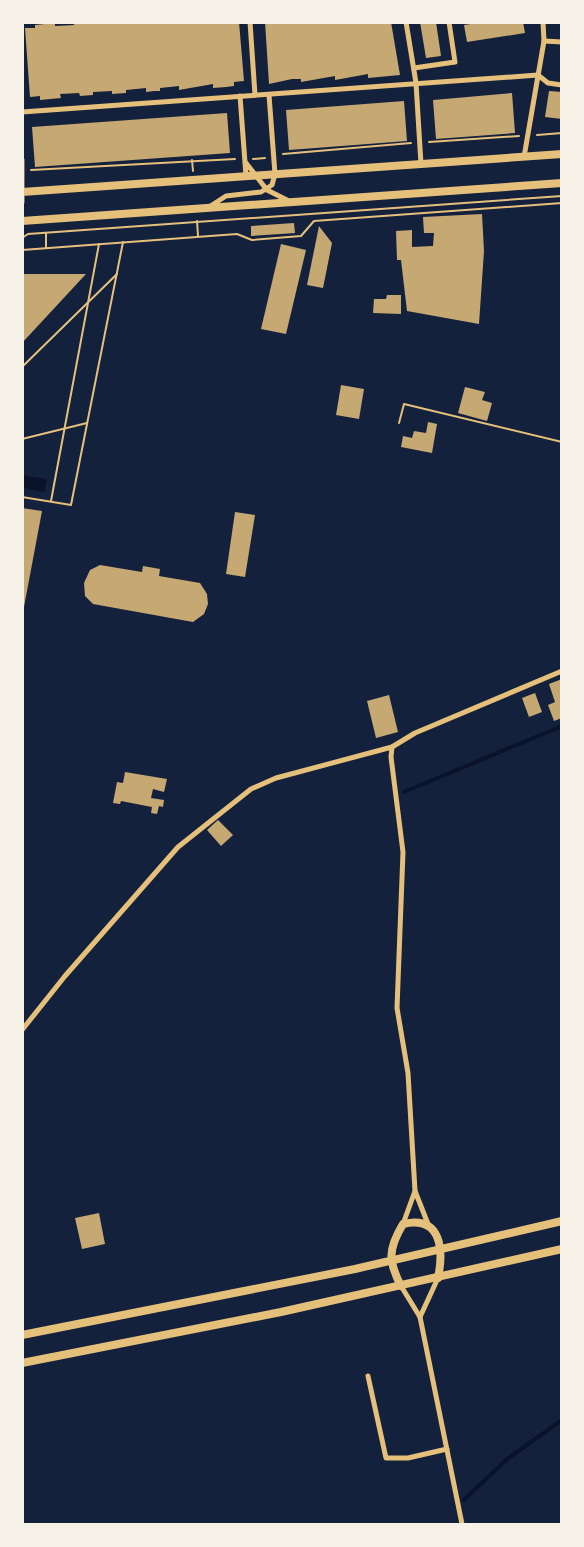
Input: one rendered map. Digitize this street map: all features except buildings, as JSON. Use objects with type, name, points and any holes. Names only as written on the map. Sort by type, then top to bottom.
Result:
[{"type":"main road","points":[[23,192],[561,154]]},
{"type":"main road","points":[[22,221],[561,183]]},
{"type":"main road","points":[[401,1287],[391,1261],[392,1242],[403,1224],[416,1221],[428,1224],[440,1242],[438,1278]]},
{"type":"main road","points":[[22,1335],[158,1310],[391,1261],[561,1221]]},
{"type":"main road","points":[[22,1363],[111,1348],[401,1287],[561,1249]]},
{"type":"street","points":[[250,22],[255,95]]},
{"type":"street","points":[[406,22],[416,83],[421,164]]},
{"type":"street","points":[[414,68],[455,62],[449,22]]},
{"type":"street","points":[[524,157],[544,41],[543,22]]},
{"type":"street","points":[[544,41],[561,42]]},
{"type":"street","points":[[22,112],[538,75],[548,83],[561,85]]},
{"type":"street","points":[[207,208],[230,194],[267,190],[272,185],[275,174],[268,95]]},
{"type":"street","points":[[240,96],[244,159],[250,176],[279,198],[294,202]]},
{"type":"street","points":[[22,160],[22,202]]},
{"type":"street","points":[[22,1030],[65,976],[178,847],[261,783],[392,747],[415,733],[561,672]]},
{"type":"street","points":[[392,747],[403,852],[397,1008],[408,1073],[415,1191],[428,1224]]},
{"type":"street","points":[[403,1224],[415,1191]]},
{"type":"street","points":[[420,1317],[438,1278]]},
{"type":"street","points":[[401,1287],[420,1317],[462,1524]]},
{"type":"street","points":[[368,1376],[386,1458],[408,1458],[447,1449]]},
{"type":"path","points":[[23,170],[222,158],[244,159],[273,157],[293,152],[561,133]]},
{"type":"path","points":[[22,238],[30,234],[561,196]]},
{"type":"path","points":[[22,250],[237,234],[252,240],[301,236],[314,221],[561,204]]},
{"type":"path","points":[[22,497],[71,505],[123,242]]},
{"type":"path","points":[[51,502],[99,244]]},
{"type":"path","points":[[22,367],[117,274]]},
{"type":"path","points":[[399,423],[404,404],[561,442]]},
{"type":"path","points":[[22,439],[87,423]]},
{"type":"water","points":[[22,475],[47,479],[44,492],[23,488]]},
{"type":"waterway","points":[[404,792],[562,726]]},
{"type":"waterway","points":[[464,1500],[507,1459],[562,1420]]}]
